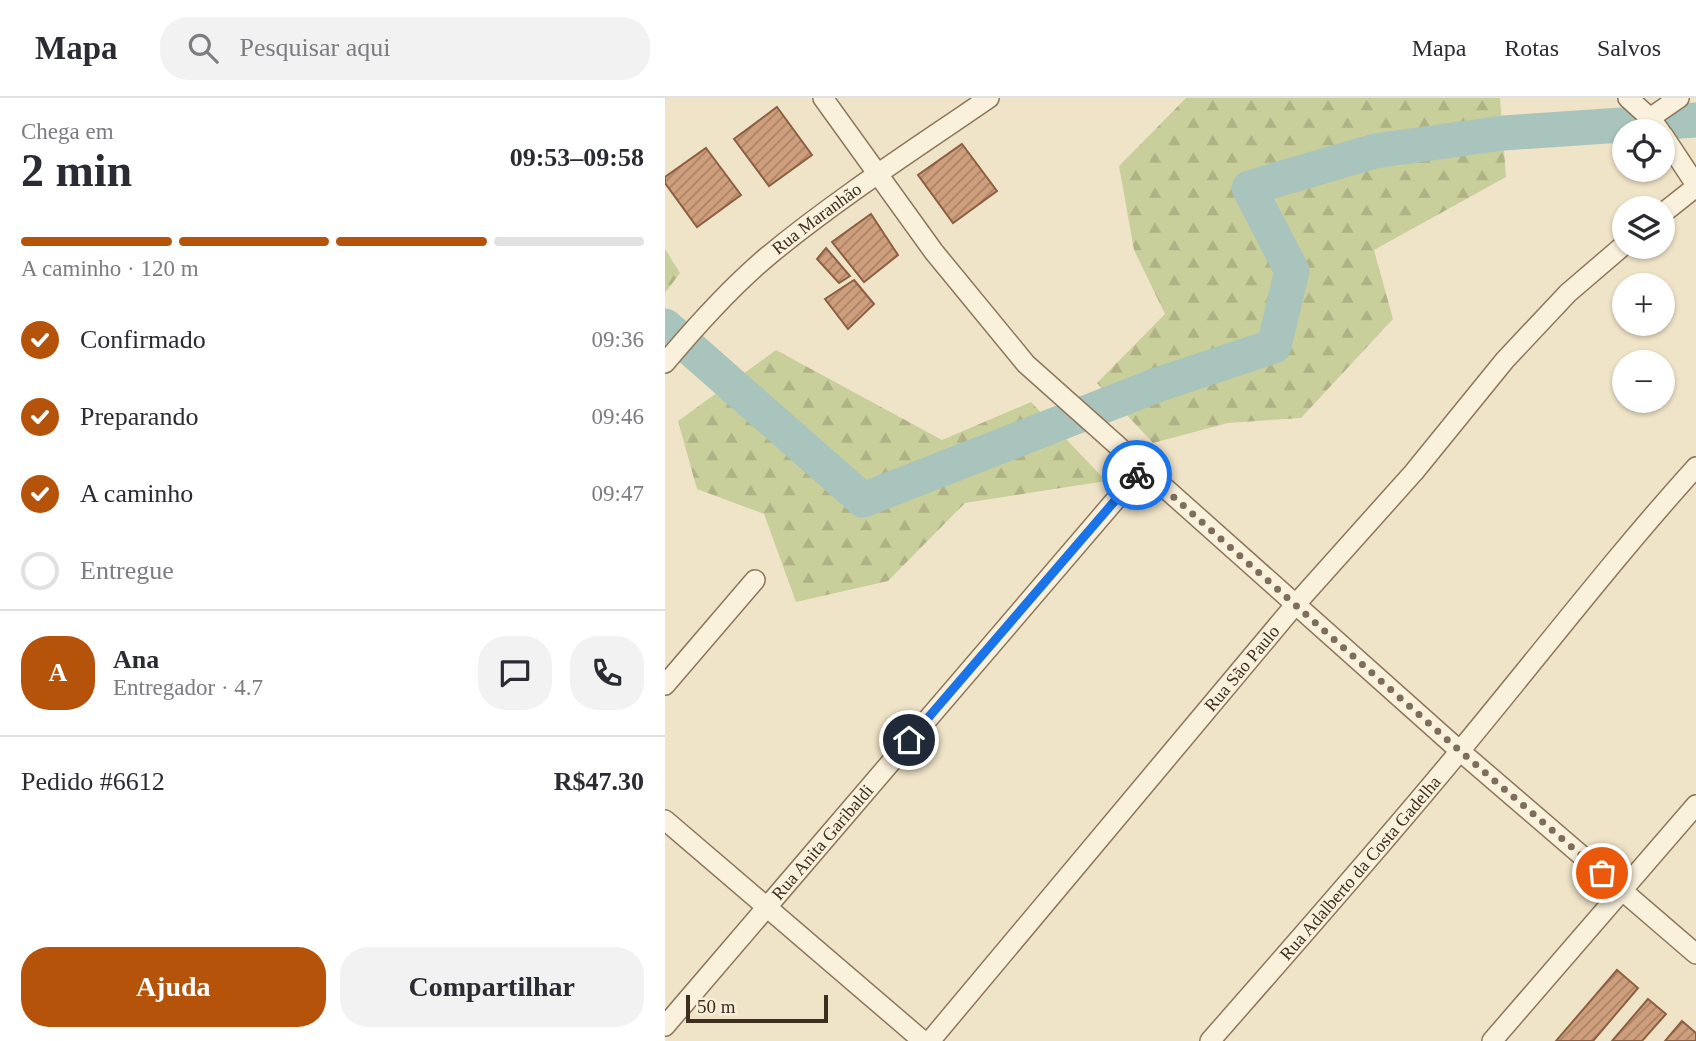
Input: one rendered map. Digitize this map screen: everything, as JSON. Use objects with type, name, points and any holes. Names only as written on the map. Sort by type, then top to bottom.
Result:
[{"type":"street","points":[[823,98],[934,252],[1026,365],[1460,751],[1696,954]]},
{"type":"street","name":"Rua Maranhão","points":[[665,363],[696,326],[768,257],[878,174],[989,98]]},
{"type":"street","points":[[1628,98],[1649,119]]},
{"type":"street","points":[[1664,119],[1679,98]]},
{"type":"street","points":[[1675,157],[1696,186],[1675,203]]},
{"type":"street","name":"Rua São Paulo","points":[[930,1041],[1295,605],[1414,472],[1505,360],[1568,293],[1612,255]]},
{"type":"street","name":"Rua Adalberto da Costa Gadelha","points":[[1210,1041],[1460,751],[1553,634],[1696,467]]},
{"type":"street","name":"Rua Anita Garibaldi","points":[[665,1026],[1142,469]]},
{"type":"street","points":[[665,685],[755,580]]},
{"type":"street","points":[[1492,1041],[1696,805]]},
{"type":"street","points":[[665,820],[923,1041]]},
{"type":"green space","points":[[1186,98],[1500,98],[1506,177],[1374,250],[1393,319],[1301,418],[1228,423],[1153,443],[1097,383],[1165,314],[1134,250],[1119,166]]},
{"type":"green space","points":[[665,249],[680,273],[665,293]]},
{"type":"green space","points":[[776,350],[942,440],[1031,402],[1106,481],[965,503],[888,581],[796,602],[764,514],[697,489],[678,421]]},
{"type":"building","points":[[777,107],[812,155],[769,186],[734,139]]},
{"type":"building","points":[[962,144],[997,191],[953,223],[918,175]]},
{"type":"building","points":[[706,148],[741,195],[697,227],[665,183],[665,177]]},
{"type":"building","points":[[871,214],[898,255],[864,282],[832,242]]},
{"type":"building","points":[[826,248],[850,276],[839,283],[817,259]]},
{"type":"building","points":[[854,280],[874,304],[848,329],[825,299]]},
{"type":"building","points":[[1617,970],[1638,988],[1593,1041],[1556,1041]]},
{"type":"building","points":[[1648,999],[1666,1014],[1642,1041],[1612,1041]]},
{"type":"building","points":[[1682,1021],[1696,1033],[1696,1041],[1665,1041]]},
{"type":"waterway","points":[[665,326],[863,500],[1157,385],[1274,346],[1292,271],[1249,188],[1375,151],[1503,133],[1696,120]]},
{"type":"way so far","points":[[1137,475],[1142,469],[1602,873]]},
{"type":"route","points":[[909,740],[1137,475]]}]
